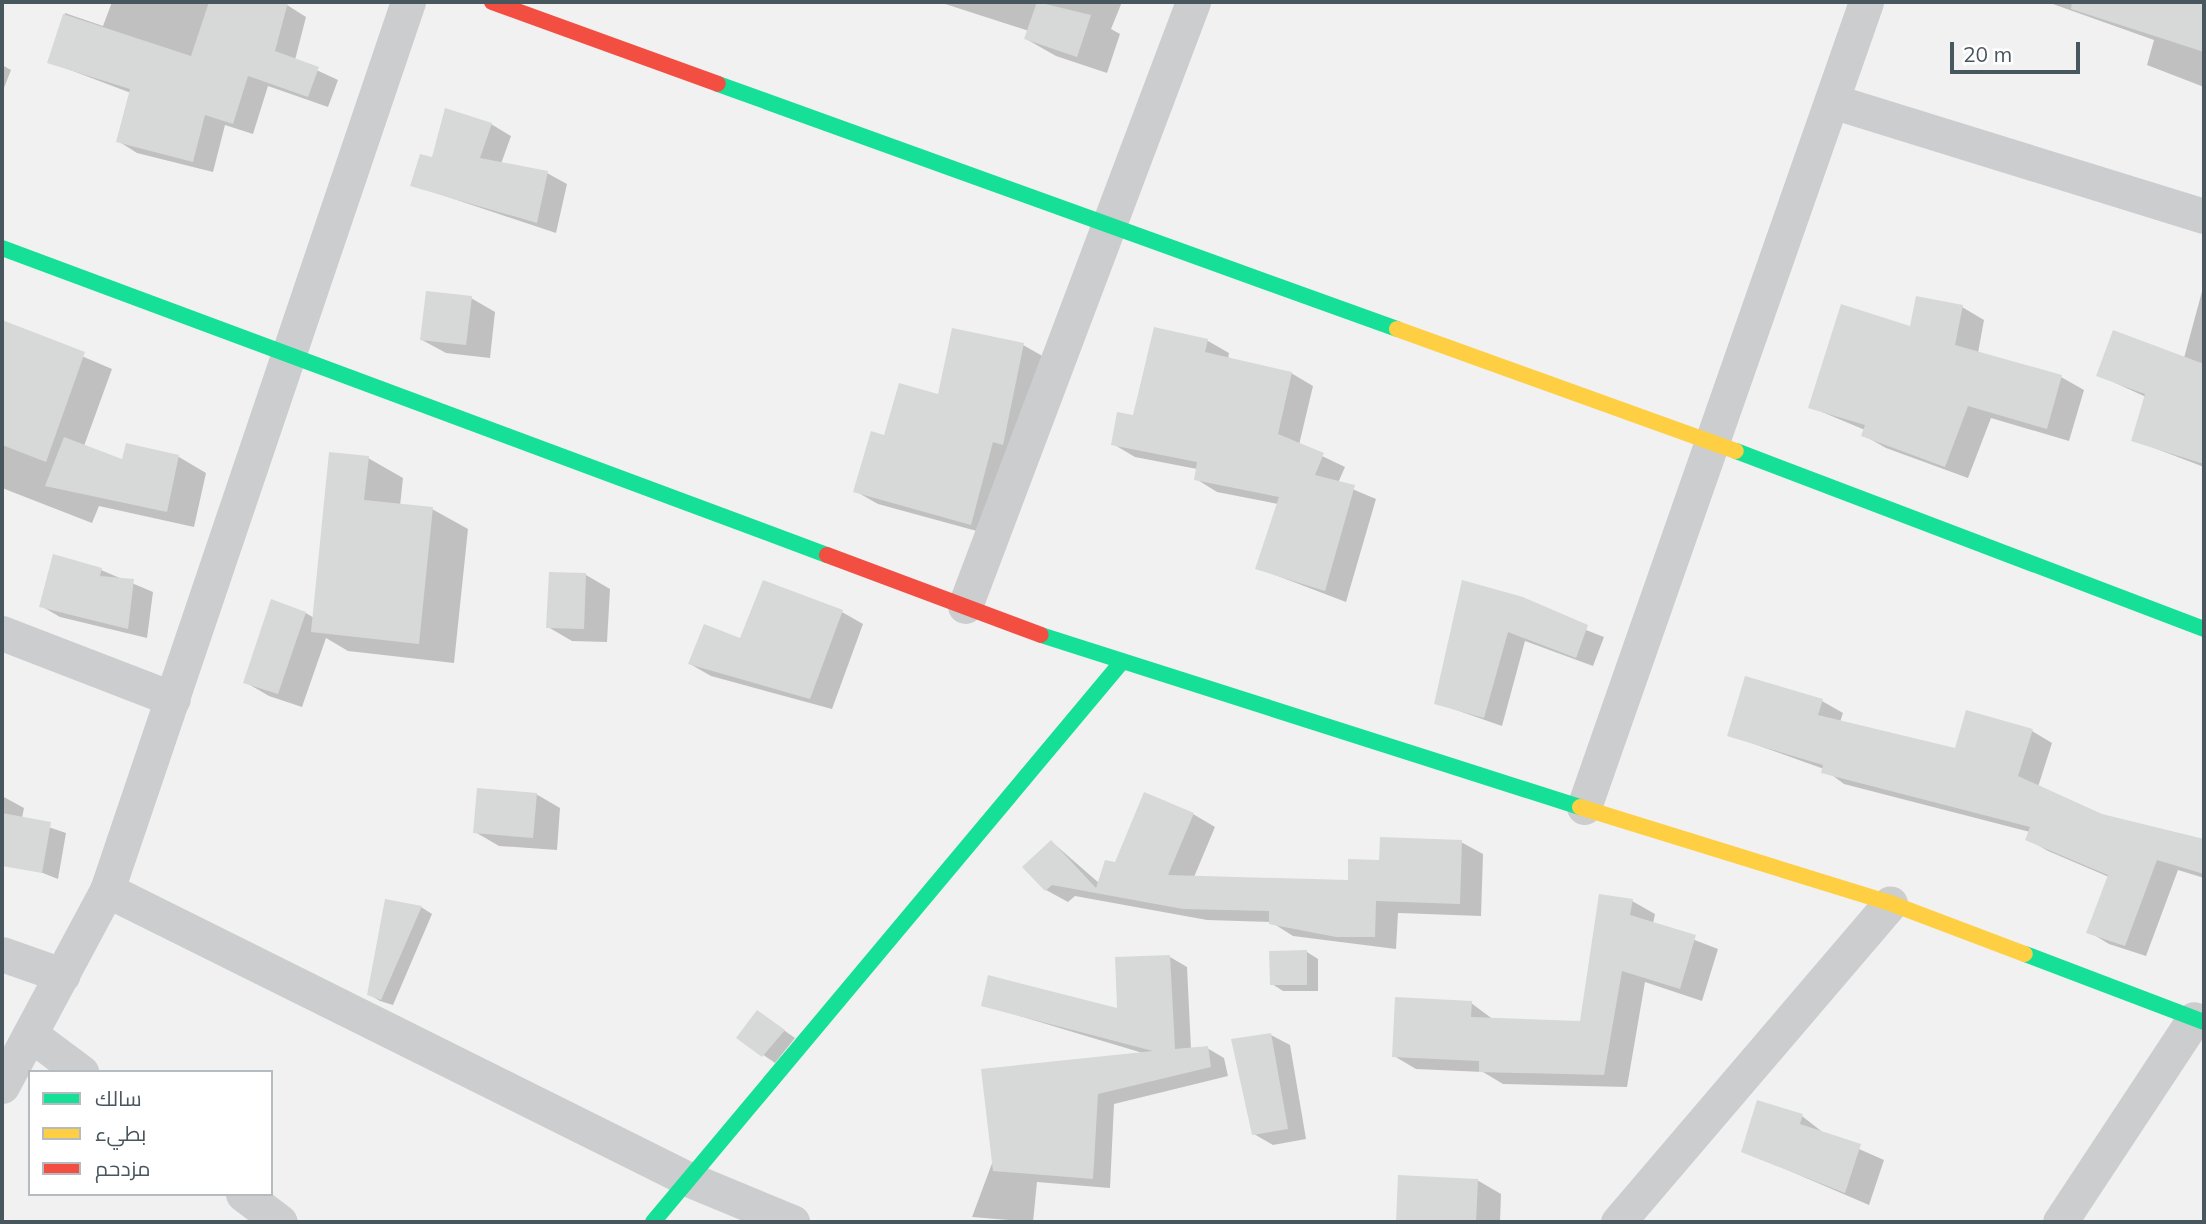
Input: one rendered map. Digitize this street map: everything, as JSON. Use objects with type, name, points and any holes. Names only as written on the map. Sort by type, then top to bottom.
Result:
[{"type":"street","points":[[492,2],[1711,442],[2204,629]]},
{"type":"street","points":[[965,606],[1193,2]]},
{"type":"street","points":[[1584,807],[1866,2]]},
{"type":"street","points":[[2,1086],[107,890],[292,354],[405,3]]},
{"type":"street","points":[[1832,101],[2204,216]]},
{"type":"street","points":[[2,248],[1120,664],[1890,902],[2199,1021],[2060,1222]]},
{"type":"street","points":[[2,633],[173,699]]},
{"type":"street","points":[[653,1222],[1120,664]]},
{"type":"street","points":[[107,890],[688,1179],[792,1222]]},
{"type":"street","points":[[1618,1222],[1890,902]]},
{"type":"street","points":[[2,954],[62,975]]},
{"type":"street","points":[[30,1034],[78,1070]]},
{"type":"street","points":[[246,1196],[280,1222]]},
{"type":"building","points":[[209,2],[288,2],[275,51],[319,67],[308,97],[248,76],[233,124],[205,115],[193,162],[116,142],[130,89],[47,63],[63,14],[191,56]]},
{"type":"building","points":[[1037,2],[1091,15],[1077,57],[1024,39]]},
{"type":"building","points":[[2072,2],[2204,2],[2204,52],[2071,9]]},
{"type":"building","points":[[445,108],[492,123],[480,158],[548,171],[537,223],[410,186],[420,154],[432,157]]},
{"type":"building","points":[[426,291],[472,296],[466,345],[420,340]]},
{"type":"building","points":[[1916,296],[1963,305],[1955,345],[2062,375],[2047,429],[1968,406],[1945,467],[1861,436],[1865,425],[1808,408],[1841,304],[1910,326]]},
{"type":"building","points":[[2,320],[85,352],[46,462],[2,445]]},
{"type":"building","points":[[1154,327],[1208,339],[1205,352],[1292,372],[1278,434],[1324,453],[1315,475],[1355,485],[1325,591],[1255,569],[1279,497],[1194,480],[1197,462],[1111,445],[1117,412],[1133,415]]},
{"type":"building","points":[[952,328],[1024,343],[1003,445],[993,442],[971,525],[853,492],[871,431],[884,435],[899,383],[938,394]]},
{"type":"building","points":[[2113,330],[2204,364],[2204,464],[2131,441],[2145,394],[2096,376]]},
{"type":"building","points":[[64,437],[122,459],[126,443],[179,455],[167,512],[45,486]]},
{"type":"building","points":[[329,452],[369,456],[364,500],[433,507],[419,644],[311,632]]},
{"type":"building","points":[[53,554],[102,568],[100,576],[134,579],[128,629],[39,607]]},
{"type":"building","points":[[549,572],[586,573],[584,629],[546,628]]},
{"type":"building","points":[[763,580],[843,610],[810,699],[688,664],[704,624],[740,638]]},
{"type":"building","points":[[1462,580],[1523,597],[1588,625],[1576,658],[1508,632],[1484,718],[1434,704]]},
{"type":"building","points":[[271,599],[306,612],[278,694],[243,683]]},
{"type":"building","points":[[1745,676],[1823,699],[1818,715],[1955,748],[1966,710],[2033,729],[2018,776],[2102,814],[2204,839],[2204,874],[2157,860],[2125,946],[2086,933],[2108,875],[2025,840],[2030,827],[1821,773],[1823,765],[1727,736]]},
{"type":"building","points":[[477,788],[537,793],[533,838],[473,833]]},
{"type":"building","points":[[1144,792],[1194,813],[1168,875],[1348,880],[1348,859],[1379,860],[1380,837],[1462,840],[1460,904],[1376,901],[1375,937],[1336,937],[1269,924],[1269,911],[1183,909],[1052,885],[1045,891],[1022,867],[1051,840],[1096,888],[1105,860],[1115,862]]},
{"type":"building","points":[[2,813],[51,822],[42,873],[2,866]]},
{"type":"building","points":[[1599,894],[1633,899],[1630,915],[1696,935],[1680,989],[1622,971],[1604,1075],[1479,1072],[1479,1061],[1392,1057],[1395,997],[1472,1001],[1471,1017],[1580,1021]]},
{"type":"building","points":[[385,899],[422,906],[381,1000],[367,995]]},
{"type":"building","points":[[1307,950],[1307,985],[1270,985],[1269,951]]},
{"type":"building","points":[[1170,955],[1175,1049],[1208,1046],[1211,1067],[1098,1094],[1093,1179],[993,1171],[981,1069],[1153,1051],[981,1006],[988,975],[1117,1008],[1115,957]]},
{"type":"building","points":[[757,1010],[785,1030],[762,1057],[736,1038]]},
{"type":"building","points":[[1271,1033],[1288,1129],[1252,1135],[1231,1039]]},
{"type":"building","points":[[1757,1100],[1803,1114],[1800,1124],[1861,1144],[1845,1193],[1741,1152]]},
{"type":"building","points":[[1398,1175],[1478,1179],[1476,1222],[1396,1222]]},
{"type":"traffic: fast","points":[[718,84],[1397,329]]},
{"type":"traffic: fast","points":[[2,248],[827,555]]},
{"type":"traffic: fast","points":[[1736,451],[2204,629]]},
{"type":"traffic: fast","points":[[1041,635],[1580,807]]},
{"type":"traffic: fast","points":[[653,1222],[1120,664]]},
{"type":"traffic: fast","points":[[2025,954],[2204,1022]]},
{"type":"traffic: slow","points":[[1397,329],[1736,451]]},
{"type":"traffic: slow","points":[[1580,807],[1890,903],[2025,954]]},
{"type":"traffic: jam","points":[[492,2],[718,84]]},
{"type":"traffic: jam","points":[[827,555],[1041,635]]}]
